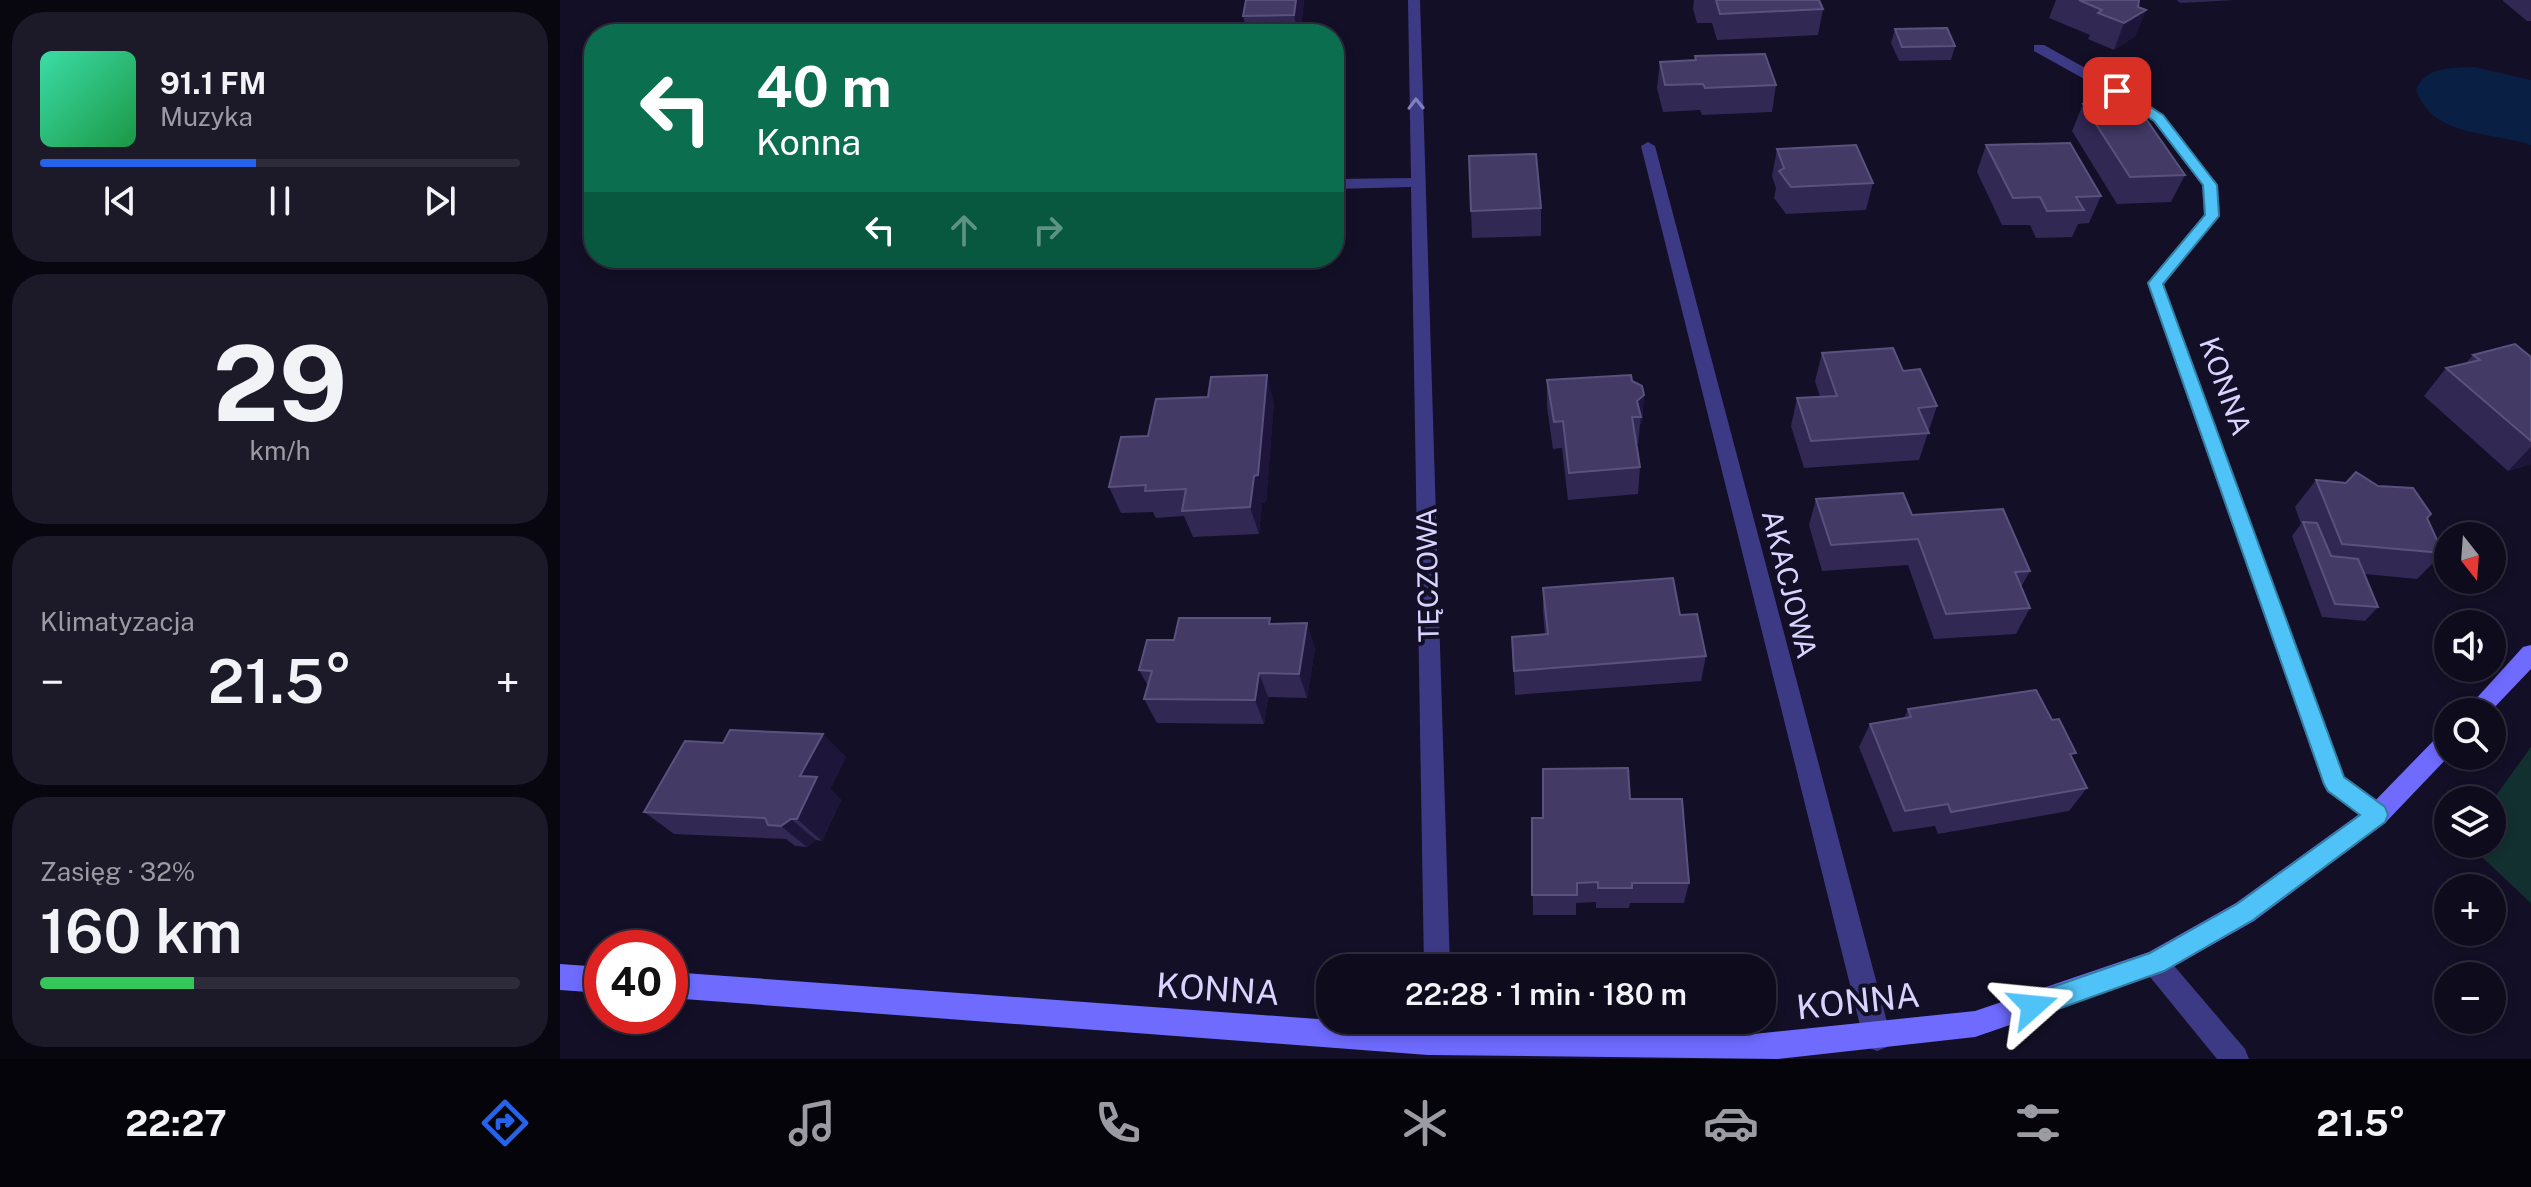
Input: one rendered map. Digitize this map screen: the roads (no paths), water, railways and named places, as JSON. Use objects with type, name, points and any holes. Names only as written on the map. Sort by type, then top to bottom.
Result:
[{"type":"street","name":"TĘCZOWA","points":[[1414,0],[1437,954]]},
{"type":"street","name":"KONNA","points":[[2039,48],[2143,106],[2158,118],[2210,185],[2212,216],[2155,283],[2335,784],[2377,815]]},
{"type":"street","name":"AKACJOWA","points":[[1648,146],[1877,1037]]},
{"type":"street","points":[[1344,184],[1418,182]]},
{"type":"street","points":[[2489,698],[2531,654]]},
{"type":"street","name":"KONNA","points":[[1496,1034],[1744,1049],[1975,1024],[2155,963],[2245,912],[2377,815],[2434,756]]},
{"type":"street","points":[[2155,963],[2235,1059]]},
{"type":"street","points":[[560,977],[584,979]]},
{"type":"street","name":"KONNA","points":[[688,986],[1316,1023]]},
{"type":"water","points":[[2474,67],[2531,80],[2531,145],[2449,125],[2424,106],[2416,90],[2426,76],[2440,70]]}]
